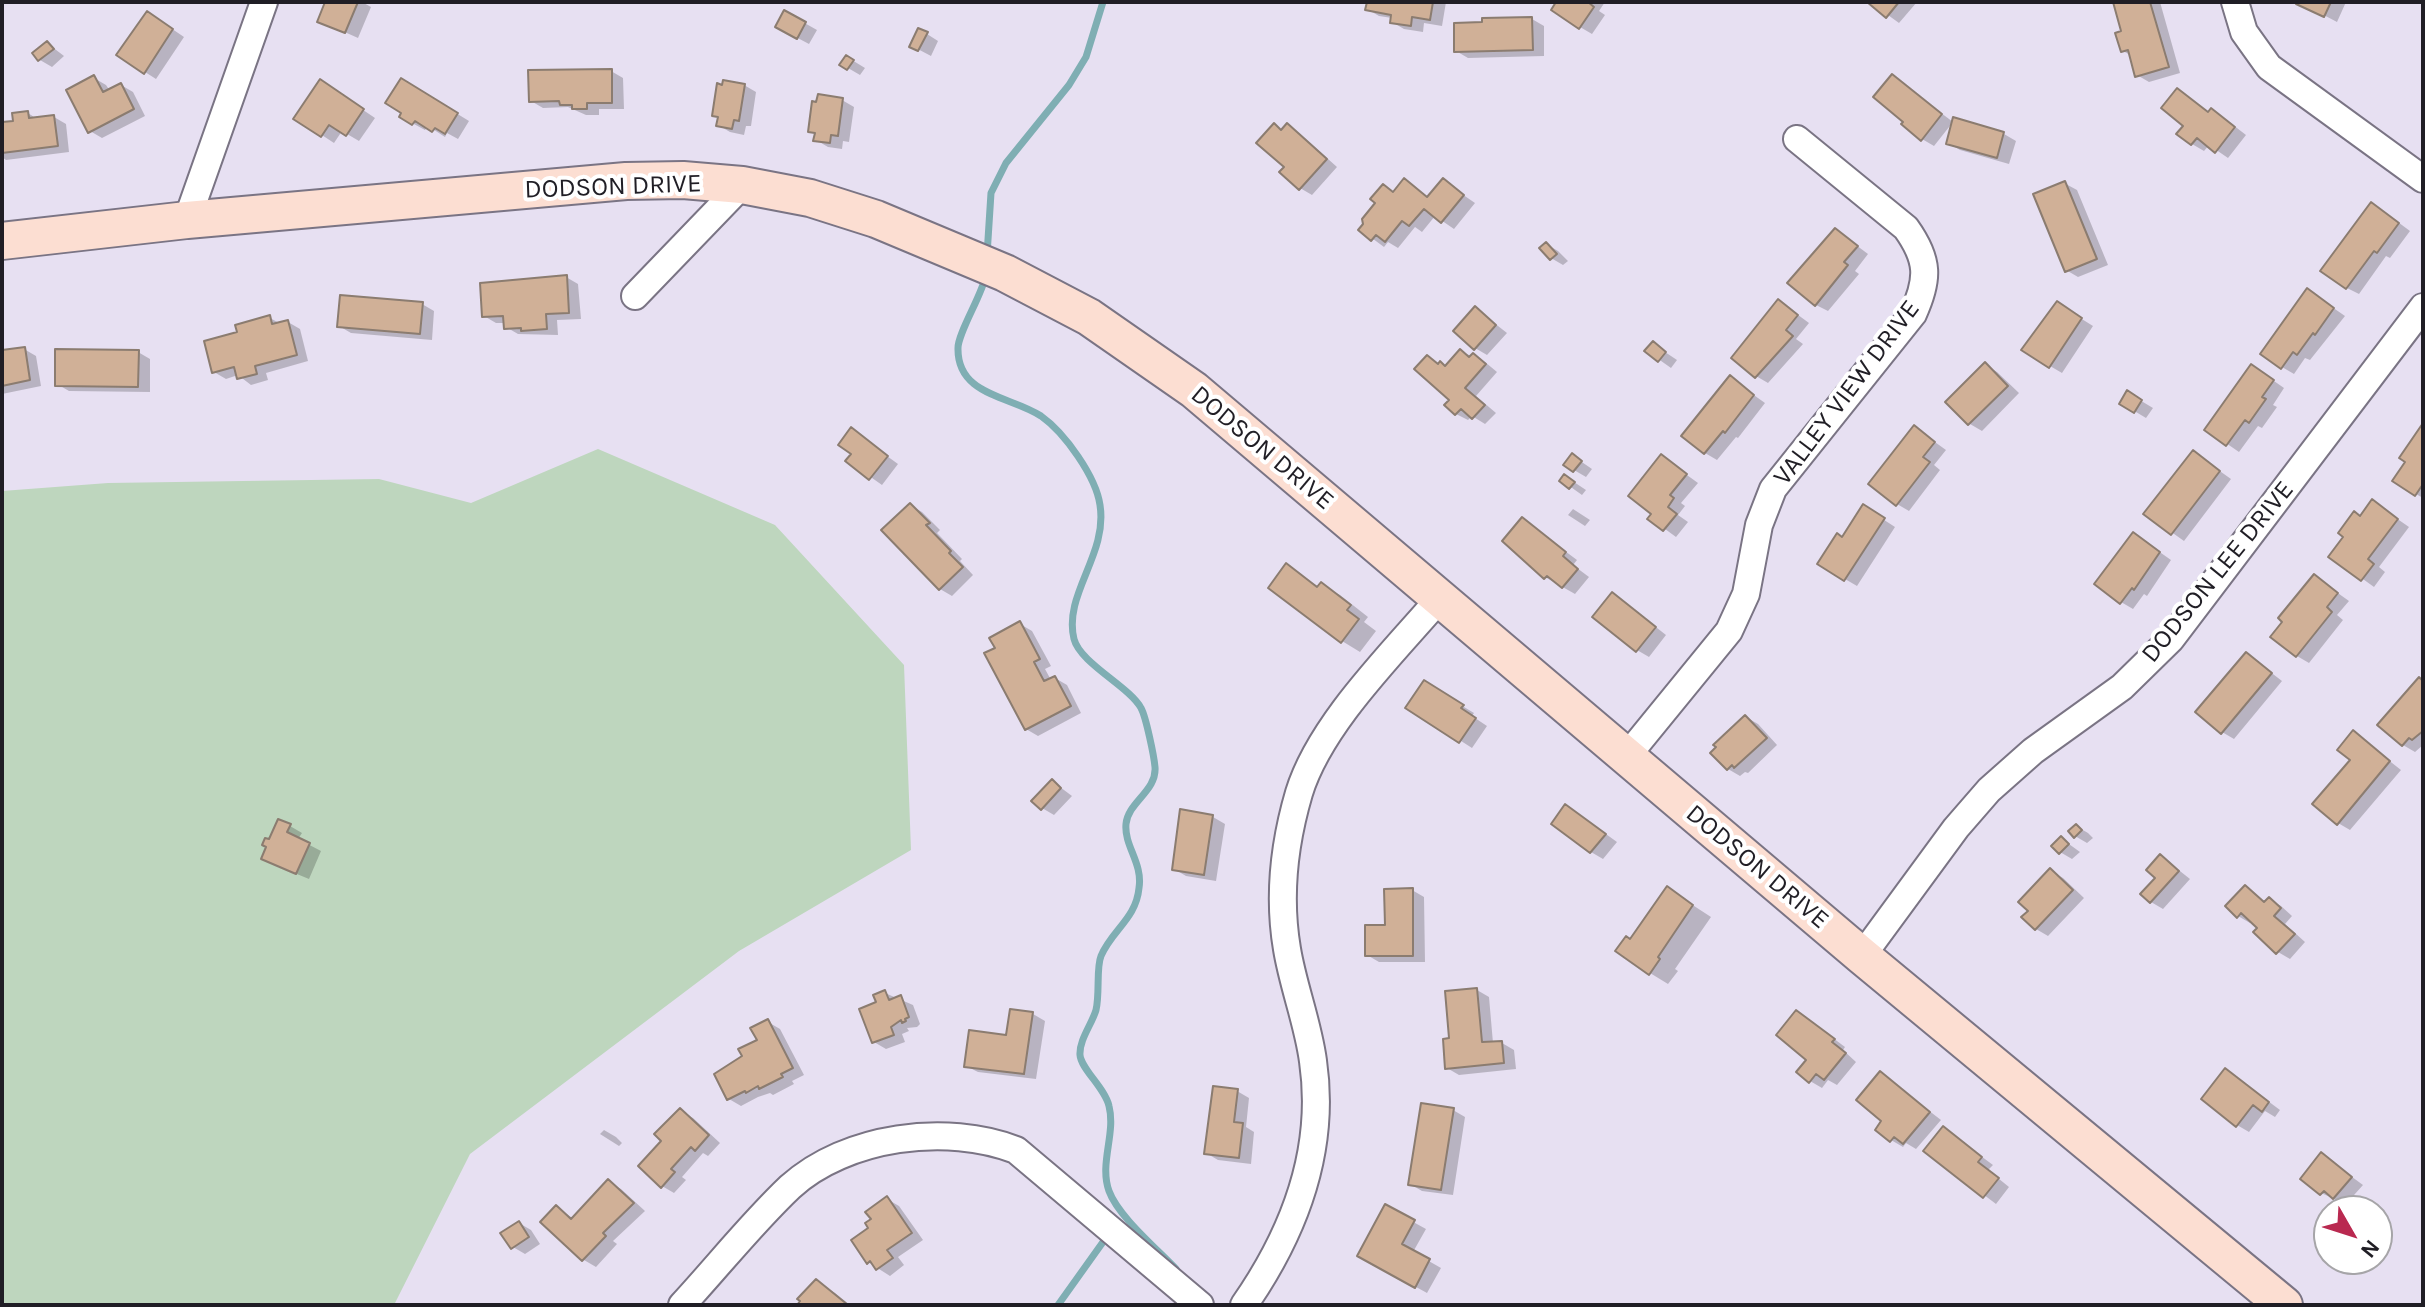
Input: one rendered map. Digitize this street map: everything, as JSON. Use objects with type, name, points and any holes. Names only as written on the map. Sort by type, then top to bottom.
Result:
[{"type":"street","points":[[187,220],[264,2]]},
{"type":"street","points":[[2235,2],[2244,32],[2269,67],[2423,179]]},
{"type":"street","name":"VALLEY VIEW DRIVE","points":[[1627,756],[1729,631],[1746,594],[1759,525],[1773,489],[1913,314],[1923,292],[1925,269],[1918,245],[1906,228],[1797,139]]},
{"type":"street","name":"DODSON DRIVE","points":[[2,241],[187,220],[626,181],[683,180],[742,185],[810,198],[876,219],[1005,273],[1089,317],[1194,390],[1862,956],[2284,1305]]},
{"type":"street","points":[[635,296],[742,185]]},
{"type":"street","name":"DODSON LEE DRIVE","points":[[1862,956],[1956,828],[1989,790],[2033,751],[2122,687],[2171,639],[2423,307]]},
{"type":"street","points":[[1244,1305],[1287,1235],[1303,1194],[1313,1144],[1316,1105],[1313,1061],[1287,950],[1282,911],[1284,851],[1299,792],[1311,761],[1351,703],[1440,598]]},
{"type":"street","points":[[682,1305],[792,1186],[838,1157],[889,1140],[955,1136],[991,1141],[1016,1150],[1200,1305]]},
{"type":"green space","points":[[598,449],[775,525],[904,665],[911,850],[739,951],[470,1154],[394,1305],[2,1305],[2,491],[108,483],[379,479],[471,503]]},
{"type":"building","points":[[325,2],[358,2],[345,33],[317,22]]},
{"type":"building","points":[[1367,2],[1433,2],[1430,20],[1412,17],[1411,26],[1390,23],[1391,15],[1365,10]]},
{"type":"building","points":[[1556,2],[1588,2],[1594,7],[1579,29],[1551,10]]},
{"type":"building","points":[[1867,2],[1899,2],[1886,18]]},
{"type":"building","points":[[2113,2],[2150,2],[2169,67],[2135,77],[2128,50],[2121,52],[2115,33],[2121,31]]},
{"type":"building","points":[[2297,2],[2331,2],[2324,17]]},
{"type":"building","points":[[784,10],[806,22],[797,39],[775,27]]},
{"type":"building","points":[[147,11],[173,29],[144,74],[116,55]]},
{"type":"building","points":[[1532,17],[1533,50],[1454,52],[1454,23],[1482,22],[1482,18]]},
{"type":"building","points":[[918,28],[928,32],[918,51],[909,47]]},
{"type":"building","points":[[47,41],[54,49],[38,61],[32,53]]},
{"type":"building","points":[[846,55],[854,60],[847,70],[839,65]]},
{"type":"building","points":[[612,69],[612,103],[587,103],[587,109],[572,109],[572,105],[560,105],[559,101],[529,102],[528,70]]},
{"type":"building","points":[[1892,74],[1942,114],[1921,141],[1873,97]]},
{"type":"building","points":[[94,75],[103,92],[121,83],[134,109],[88,133],[66,90]]},
{"type":"building","points":[[401,78],[458,113],[445,134],[435,128],[432,132],[415,121],[412,125],[385,103]]},
{"type":"building","points":[[320,79],[364,109],[346,136],[329,125],[321,137],[293,119]]},
{"type":"building","points":[[723,80],[745,84],[739,121],[734,120],[732,129],[716,126],[718,117],[712,116],[717,83],[722,85]]},
{"type":"building","points":[[2177,88],[2208,112],[2211,108],[2235,127],[2215,153],[2197,138],[2191,145],[2176,134],[2183,126],[2161,108]]},
{"type":"building","points":[[818,94],[843,98],[838,136],[831,135],[830,143],[813,141],[815,133],[808,132],[812,101],[816,102]]},
{"type":"building","points":[[28,111],[29,118],[54,115],[58,146],[2,153],[2,122],[13,121],[12,113]]},
{"type":"building","points":[[1953,117],[2004,132],[1997,158],[1946,144]]},
{"type":"building","points":[[1274,123],[1281,130],[1287,123],[1327,159],[1299,190],[1279,172],[1284,167],[1256,143]]},
{"type":"building","points":[[1404,178],[1427,197],[1443,178],[1464,195],[1441,223],[1424,209],[1409,226],[1402,221],[1385,242],[1376,235],[1371,241],[1358,230],[1363,224],[1362,219],[1375,203],[1370,199],[1383,184],[1393,192]]},
{"type":"building","points":[[2065,181],[2097,259],[2065,272],[2033,194]]},
{"type":"building","points":[[2371,202],[2399,223],[2346,289],[2320,271]]},
{"type":"building","points":[[1835,228],[1858,246],[1844,262],[1848,265],[1815,306],[1787,283]]},
{"type":"building","points":[[1546,242],[1557,254],[1550,260],[1539,248]]},
{"type":"building","points":[[567,275],[569,313],[546,314],[547,329],[504,329],[503,316],[482,317],[480,283]]},
{"type":"building","points":[[2307,288],[2334,308],[2315,335],[2313,333],[2297,355],[2293,352],[2281,369],[2260,354]]},
{"type":"building","points":[[340,295],[423,302],[420,334],[337,327]]},
{"type":"building","points":[[1778,299],[1798,315],[1786,330],[1793,336],[1755,378],[1731,358]]},
{"type":"building","points":[[2057,301],[2082,318],[2049,368],[2021,350]]},
{"type":"building","points":[[1475,306],[1496,325],[1474,350],[1453,331]]},
{"type":"building","points":[[270,315],[272,324],[288,320],[297,355],[255,366],[257,374],[237,379],[234,367],[212,373],[204,341],[237,332],[235,325]]},
{"type":"building","points":[[1653,341],[1666,352],[1658,362],[1644,351]]},
{"type":"building","points":[[25,347],[30,380],[2,386],[2,350]]},
{"type":"building","points":[[55,349],[139,350],[138,387],[55,386]]},
{"type":"building","points":[[1460,349],[1469,357],[1473,353],[1486,364],[1465,388],[1485,405],[1472,419],[1461,409],[1455,415],[1444,405],[1449,400],[1414,369],[1427,355],[1445,366]]},
{"type":"building","points":[[1985,362],[2008,386],[1968,425],[1945,402]]},
{"type":"building","points":[[2251,364],[2274,380],[2262,397],[2266,399],[2249,423],[2245,420],[2226,446],[2204,430]]},
{"type":"building","points":[[1730,375],[1754,395],[1725,433],[1723,431],[1704,454],[1681,436]]},
{"type":"building","points":[[2127,390],[2142,400],[2134,413],[2119,404]]},
{"type":"building","points":[[2423,423],[2423,484],[2415,496],[2392,481],[2405,462],[2399,458]]},
{"type":"building","points":[[1914,425],[1935,442],[1923,457],[1930,462],[1896,506],[1868,484]]},
{"type":"building","points":[[851,427],[888,456],[869,480],[845,461],[851,454],[838,445]]},
{"type":"building","points":[[2193,450],[2220,471],[2171,535],[2143,514]]},
{"type":"building","points":[[1572,453],[1582,461],[1573,472],[1563,465]]},
{"type":"building","points":[[1661,454],[1687,474],[1670,495],[1674,498],[1668,507],[1677,514],[1663,531],[1647,519],[1651,514],[1628,496]]},
{"type":"building","points":[[1564,474],[1575,482],[1569,489],[1559,481]]},
{"type":"building","points":[[2372,499],[2398,519],[2368,559],[2374,564],[2361,581],[2328,557],[2343,537],[2338,533],[2354,511],[2360,516]]},
{"type":"building","points":[[910,503],[930,523],[926,525],[963,567],[939,590],[881,530]]},
{"type":"building","points":[[1863,504],[1885,518],[1844,581],[1817,564],[1837,533],[1842,537]]},
{"type":"building","points":[[1522,517],[1566,552],[1563,556],[1578,569],[1562,588],[1547,576],[1544,579],[1502,541]]},
{"type":"building","points":[[2133,532],[2160,552],[2134,590],[2132,588],[2120,604],[2094,584]]},
{"type":"building","points":[[1286,563],[1317,587],[1321,582],[1351,605],[1347,610],[1359,619],[1341,643],[1268,588]]},
{"type":"building","points":[[2314,574],[2338,593],[2327,607],[2332,612],[2296,657],[2270,637],[2282,622],[2278,618]]},
{"type":"building","points":[[1612,592],[1656,627],[1636,652],[1592,617]]},
{"type":"building","points":[[1020,621],[1040,659],[1034,662],[1044,681],[1055,676],[1071,706],[1025,730],[984,653],[995,648],[989,638]]},
{"type":"building","points":[[2246,652],[2272,673],[2221,734],[2195,712]]},
{"type":"building","points":[[2419,677],[2423,681],[2423,731],[2412,740],[2409,738],[2402,746],[2377,725]]},
{"type":"building","points":[[1424,680],[1464,705],[1461,708],[1476,718],[1459,743],[1405,708]]},
{"type":"building","points":[[1745,715],[1767,738],[1734,768],[1732,765],[1727,770],[1710,753],[1716,747],[1713,745]]},
{"type":"building","points":[[2353,730],[2390,761],[2337,825],[2312,804],[2350,760],[2337,750]]},
{"type":"building","points":[[1052,779],[1061,788],[1041,810],[1031,801]]},
{"type":"building","points":[[1565,804],[1606,834],[1590,853],[1551,824]]},
{"type":"building","points":[[1180,809],[1213,815],[1204,875],[1172,870]]},
{"type":"building","points":[[278,819],[291,824],[287,832],[310,843],[296,874],[261,859],[266,847],[262,845],[265,838],[269,839]]},
{"type":"building","points":[[2076,824],[2082,830],[2074,838],[2068,831]]},
{"type":"building","points":[[2061,836],[2069,844],[2059,854],[2051,846]]},
{"type":"building","points":[[2160,854],[2179,871],[2150,903],[2140,894],[2155,878],[2146,870]]},
{"type":"building","points":[[2050,868],[2073,890],[2035,930],[2021,917],[2028,911],[2018,902]]},
{"type":"building","points":[[2245,885],[2264,902],[2269,897],[2281,908],[2274,916],[2295,934],[2276,954],[2253,932],[2257,928],[2241,913],[2237,918],[2225,906]]},
{"type":"building","points":[[1667,886],[1693,905],[1649,975],[1615,951],[1626,936],[1630,939]]},
{"type":"building","points":[[1413,888],[1413,956],[1365,956],[1365,925],[1385,925],[1384,889]]},
{"type":"building","points":[[1477,988],[1482,1042],[1502,1041],[1504,1063],[1445,1069],[1443,1039],[1449,1038],[1445,991]]},
{"type":"building","points":[[885,990],[889,1000],[901,995],[909,1017],[891,1027],[894,1035],[872,1043],[859,1009],[876,1002],[873,995]]},
{"type":"building","points":[[1010,1009],[1033,1012],[1024,1074],[964,1067],[969,1030],[1006,1035]]},
{"type":"building","points":[[1796,1010],[1835,1039],[1832,1042],[1846,1053],[1824,1080],[1816,1074],[1809,1083],[1796,1072],[1806,1060],[1776,1035]]},
{"type":"building","points":[[768,1019],[793,1068],[781,1074],[783,1077],[759,1089],[758,1086],[727,1100],[714,1074],[742,1056],[738,1049],[757,1040],[750,1028]]},
{"type":"building","points":[[2225,1068],[2269,1102],[2262,1112],[2253,1105],[2236,1127],[2201,1099]]},
{"type":"building","points":[[1880,1071],[1930,1112],[1903,1144],[1894,1137],[1890,1142],[1875,1130],[1881,1121],[1856,1100]]},
{"type":"building","points":[[1213,1086],[1238,1089],[1234,1122],[1243,1123],[1239,1158],[1204,1154]]},
{"type":"building","points":[[1421,1103],[1454,1108],[1441,1190],[1408,1185]]},
{"type":"building","points":[[680,1108],[709,1135],[695,1151],[691,1147],[671,1169],[675,1172],[661,1188],[638,1166],[661,1141],[654,1134]]},
{"type":"building","points":[[1943,1126],[1982,1157],[1978,1162],[1999,1178],[1983,1198],[1923,1151]]},
{"type":"building","points":[[2321,1152],[2352,1177],[2336,1195],[2328,1195],[2324,1191],[2320,1195],[2300,1179]]},
{"type":"building","points":[[608,1179],[634,1203],[603,1233],[606,1236],[582,1261],[540,1222],[556,1205],[571,1219]]},
{"type":"building","points":[[887,1196],[912,1233],[887,1250],[893,1258],[876,1270],[870,1261],[867,1264],[851,1240],[868,1228],[865,1223],[871,1219],[865,1212]]},
{"type":"building","points":[[1385,1204],[1415,1220],[1402,1244],[1430,1259],[1415,1288],[1357,1256]]},
{"type":"building","points":[[519,1221],[529,1237],[511,1249],[500,1233]]},
{"type":"building","points":[[816,1279],[848,1305],[797,1305],[800,1301],[797,1299]]},
{"type":"waterway","points":[[987,255],[991,193],[1006,163],[1069,85],[1086,57],[1103,2]]},
{"type":"waterway","points":[[986,275],[959,341],[960,364],[966,376],[976,385],[1029,409],[1050,424],[1078,456],[1092,482],[1100,505],[1101,523],[1098,541],[1075,606],[1072,622],[1074,639],[1085,657],[1127,692],[1141,708],[1153,754],[1155,767],[1152,783],[1132,809],[1126,824],[1140,879],[1137,899],[1101,956],[1096,1010],[1080,1055],[1109,1106],[1111,1127],[1106,1170],[1109,1191],[1129,1221],[1176,1269]]},
{"type":"waterway","points":[[1058,1305],[1108,1235]]}]
